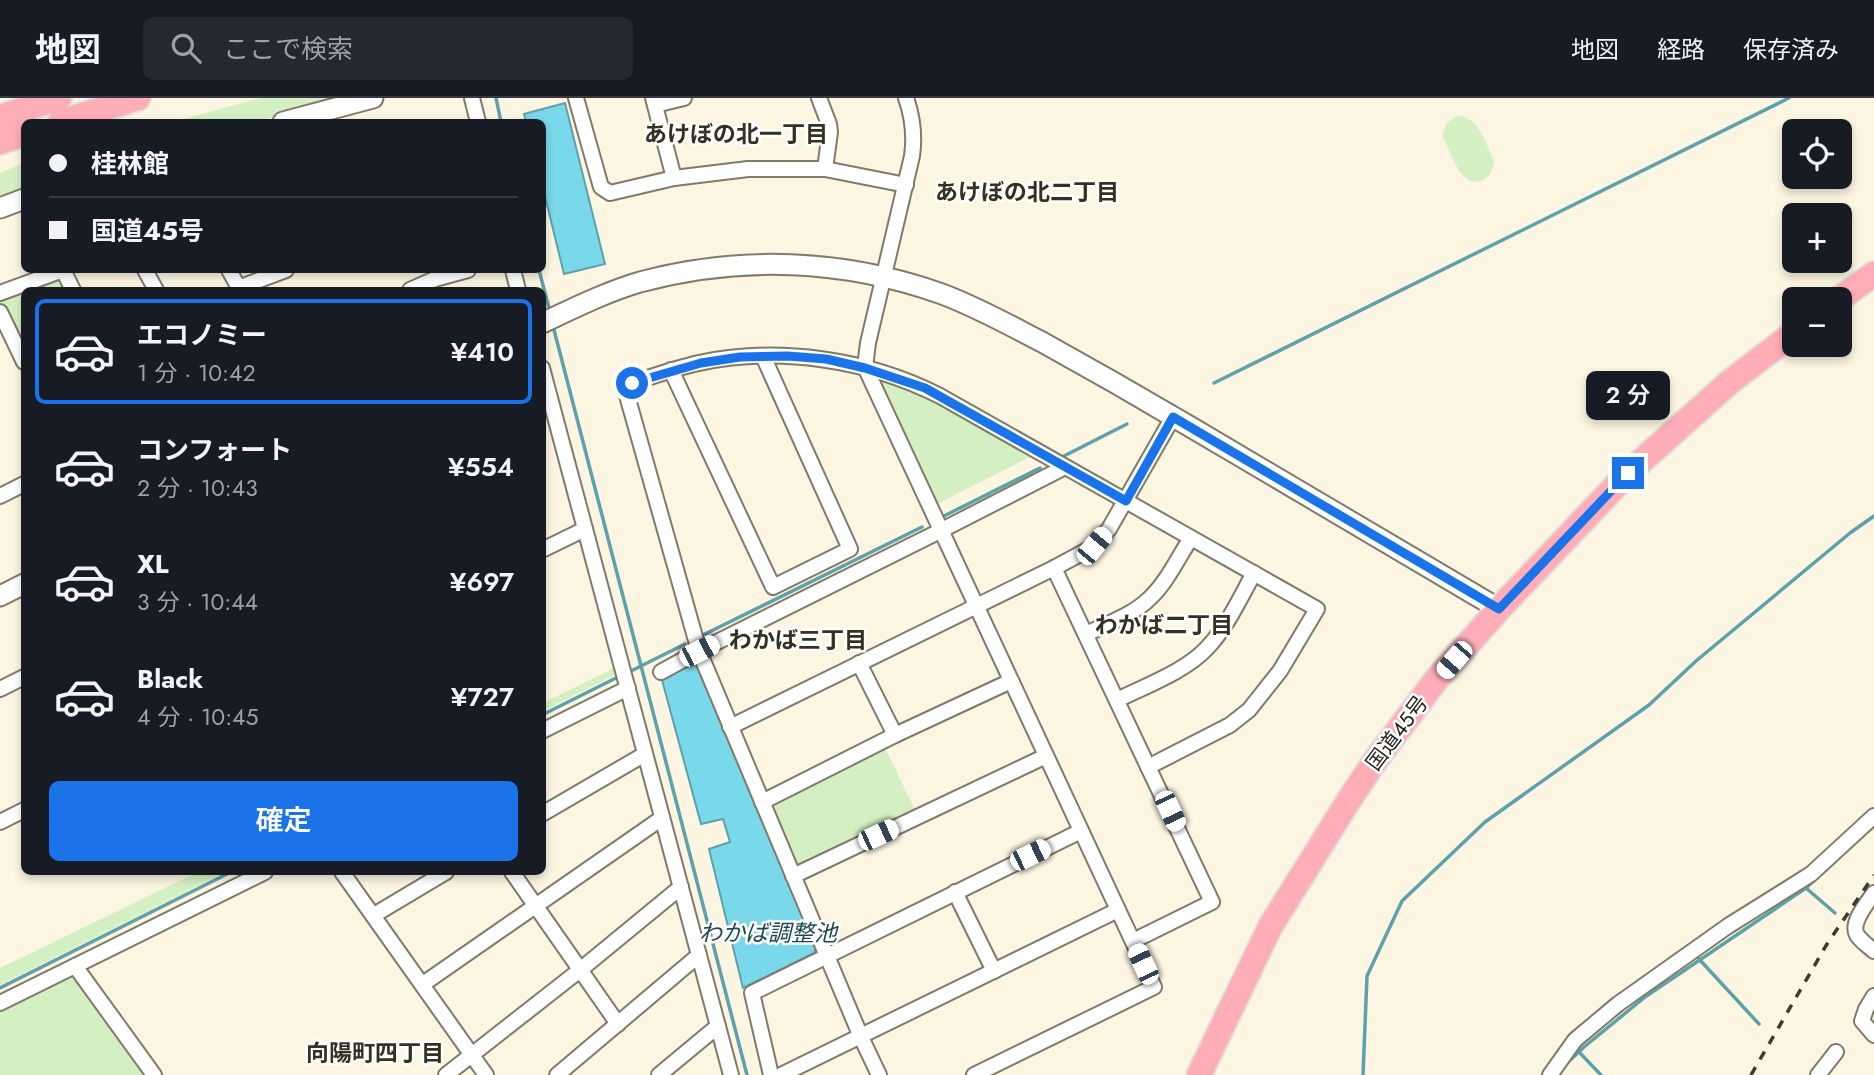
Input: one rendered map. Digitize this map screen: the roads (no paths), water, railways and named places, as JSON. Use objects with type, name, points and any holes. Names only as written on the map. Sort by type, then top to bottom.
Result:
[{"type":"highway","points":[[0,117],[59,98]]},
{"type":"highway","points":[[70,119],[138,98]]},
{"type":"highway","points":[[0,142],[21,135]]},
{"type":"highway","points":[[1852,290],[1874,274]]},
{"type":"highway","name":"国道45号","points":[[1199,1075],[1270,927],[1375,761],[1436,680],[1628,473],[1731,380],[1782,342]]},
{"type":"street","points":[[294,119],[373,98]]},
{"type":"street","points":[[472,98],[477,119]]},
{"type":"street","points":[[576,98],[601,187],[610,193],[674,178],[748,169],[825,169],[905,184]]},
{"type":"street","points":[[674,178],[654,101],[684,98]]},
{"type":"street","points":[[819,98],[830,132],[825,169]]},
{"type":"street","points":[[906,98],[913,117],[914,141],[868,343],[865,368],[1154,987],[974,1075]]},
{"type":"street","points":[[0,208],[21,200]]},
{"type":"street","points":[[546,322],[586,302],[638,283],[690,271],[754,264],[820,267],[884,277],[940,294],[997,318],[1173,417],[1499,609]]},
{"type":"street","points":[[0,293],[55,273]]},
{"type":"street","points":[[244,287],[279,273]]},
{"type":"street","points":[[414,287],[430,275]]},
{"type":"street","points":[[0,312],[21,356]]},
{"type":"street","points":[[671,370],[773,587],[850,549],[763,356]]},
{"type":"street","points":[[879,1075],[699,651],[626,392],[628,386],[671,370],[740,357],[788,356],[826,359],[865,368],[925,388],[1317,608],[1280,671],[1249,710],[1230,725],[1148,766]]},
{"type":"street","points":[[548,415],[585,529],[731,1075]]},
{"type":"street","points":[[730,727],[1094,546],[1109,529],[1173,417]]},
{"type":"street","points":[[661,672],[1065,467]]},
{"type":"street","points":[[0,496],[21,486]]},
{"type":"street","points":[[546,548],[585,529]]},
{"type":"street","points":[[1086,634],[1139,607],[1150,598],[1191,538]]},
{"type":"street","points":[[1054,568],[1212,902],[1133,941]]},
{"type":"street","points":[[1117,700],[1175,671],[1206,650],[1222,629],[1254,573]]},
{"type":"street","points":[[0,596],[21,586]]},
{"type":"street","points":[[859,663],[895,736]]},
{"type":"street","points":[[0,689],[21,678]]},
{"type":"street","points":[[762,802],[1011,681]]},
{"type":"street","points":[[546,729],[628,688]]},
{"type":"street","points":[[546,812],[646,754]]},
{"type":"street","points":[[793,876],[1046,757]]},
{"type":"street","points":[[0,822],[21,812]]},
{"type":"street","points":[[1550,1075],[1575,1040],[1618,1004],[1728,926],[1811,874],[1874,816]]},
{"type":"street","points":[[423,984],[662,818]]},
{"type":"street","points":[[771,1075],[752,993],[1081,831]]},
{"type":"street","points":[[0,1003],[259,875]]},
{"type":"street","points":[[344,875],[486,1075]]},
{"type":"street","points":[[374,915],[441,875]]},
{"type":"street","points":[[514,875],[618,1024]]},
{"type":"street","points":[[446,1075],[681,887]]},
{"type":"street","points":[[955,892],[994,971]]},
{"type":"street","points":[[1874,893],[1854,927],[1856,933],[1874,951]]},
{"type":"street","points":[[781,1075],[1118,910]]},
{"type":"street","points":[[557,1075],[699,956]]},
{"type":"street","points":[[75,966],[154,1075]]},
{"type":"street","points":[[1874,996],[1862,1021],[1874,1035]]},
{"type":"street","points":[[659,1075],[718,1026]]},
{"type":"street","points":[[1818,1075],[1836,1052]]},
{"type":"water","points":[[565,103],[605,264],[564,274],[546,200],[546,119],[525,119],[524,114]]},
{"type":"water","name":"わかば調整池","points":[[690,660],[696,664],[816,947],[814,953],[743,988],[709,849],[730,842],[723,819],[701,824],[662,680],[663,676]]},
{"type":"waterway","points":[[496,98],[500,119]]},
{"type":"waterway","points":[[1214,383],[1789,98]]},
{"type":"waterway","points":[[540,273],[543,287]]},
{"type":"waterway","points":[[546,297],[550,312]]},
{"type":"waterway","points":[[553,326],[747,1075]]},
{"type":"waterway","points":[[1060,458],[1127,424]]},
{"type":"waterway","points":[[940,518],[1040,468]]},
{"type":"waterway","points":[[1363,1075],[1367,976],[1402,901],[1485,822],[1649,705],[1696,661],[1874,516]]},
{"type":"waterway","points":[[699,637],[922,527]]},
{"type":"waterway","points":[[631,671],[685,644]]},
{"type":"waterway","points":[[546,713],[618,677]]},
{"type":"waterway","points":[[1559,1075],[1564,1066],[1584,1047],[1645,997],[1806,888],[1834,862]]},
{"type":"waterway","points":[[0,988],[225,875]]},
{"type":"waterway","points":[[1806,888],[1835,913]]},
{"type":"waterway","points":[[1699,959],[1759,1024]]},
{"type":"waterway","points":[[1579,1052],[1601,1075]]},
{"type":"railway","points":[[1751,1075],[1827,944],[1874,875]]},
{"type":"district","name":"あけぼの北一丁目","points":[[736,134]]},
{"type":"district","name":"あけぼの北二丁目","points":[[1027,192]]},
{"type":"district","name":"わかば二丁目","points":[[1164,625]]},
{"type":"district","name":"わかば三丁目","points":[[798,640]]},
{"type":"district","name":"向陽町四丁目","points":[[375,1053]]}]
